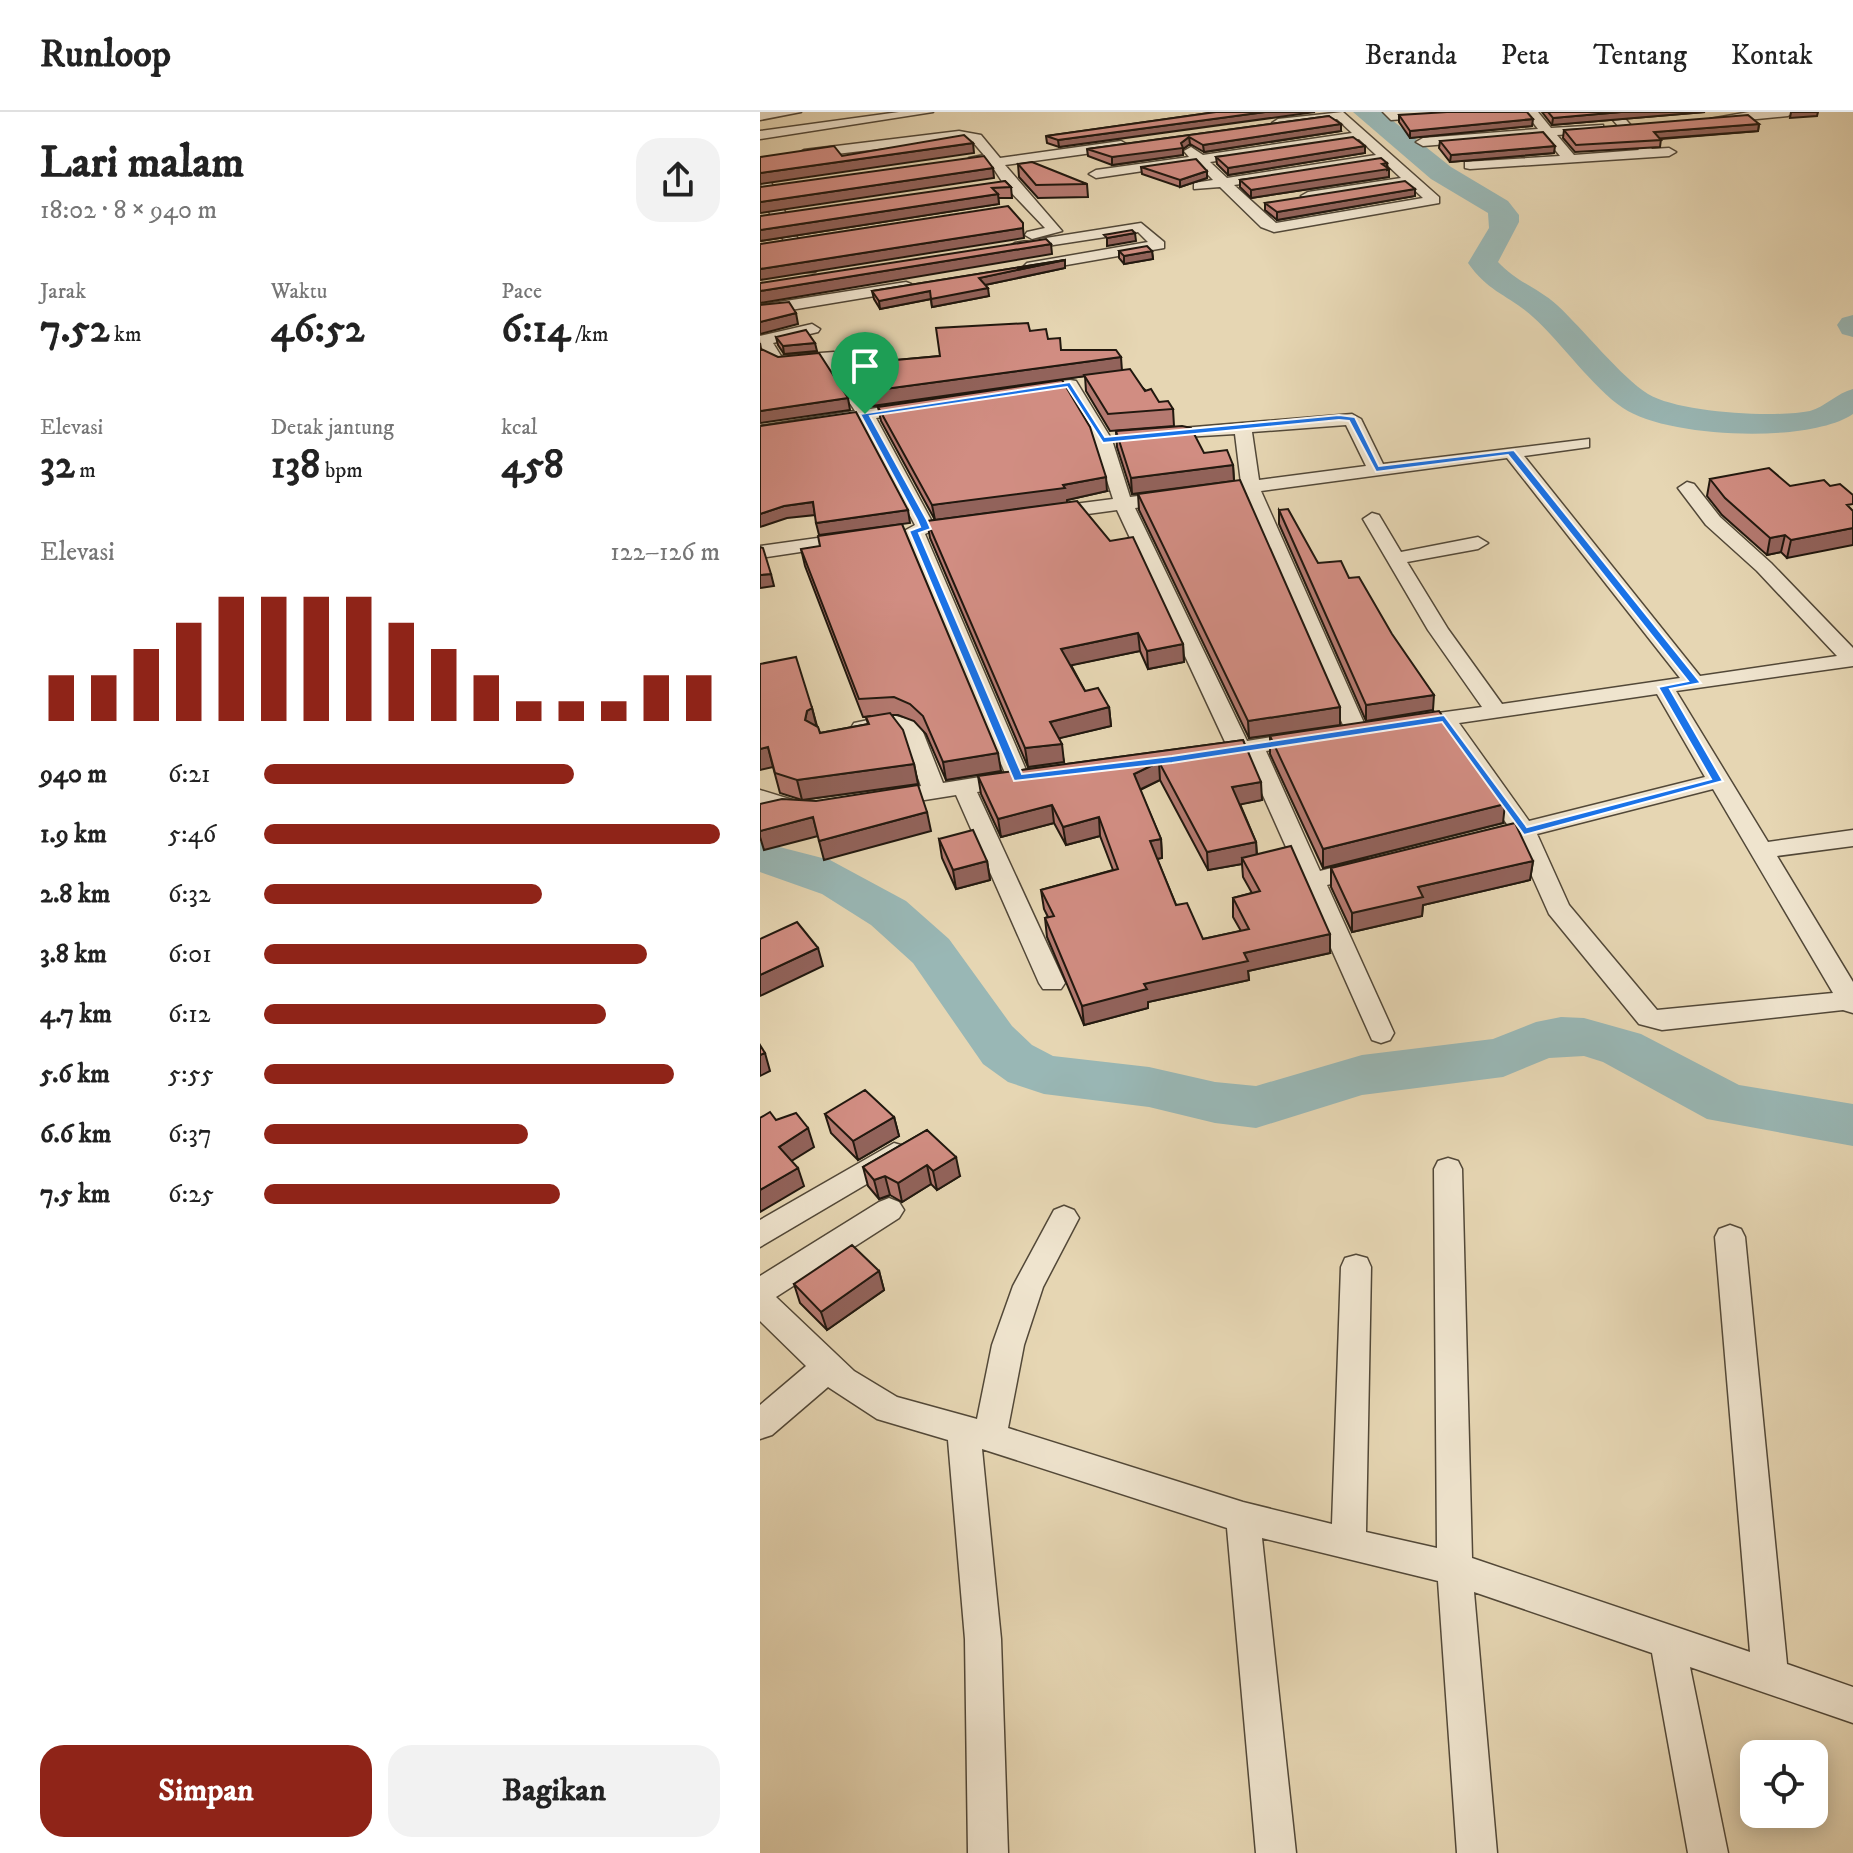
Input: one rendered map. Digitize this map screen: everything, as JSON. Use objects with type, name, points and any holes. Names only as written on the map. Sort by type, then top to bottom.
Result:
[{"type":"street","points":[[760,116],[795,112]]},
{"type":"street","points":[[760,135],[927,112],[944,135]]},
{"type":"street","points":[[1390,114],[1448,112]]},
{"type":"street","points":[[1531,112],[1570,159]]},
{"type":"street","points":[[1612,112],[1649,153]]},
{"type":"street","points":[[1703,120],[1788,112]]},
{"type":"street","points":[[1390,114],[1406,134]]},
{"type":"street","points":[[1176,138],[1224,182],[1256,204],[1266,224],[1278,228],[1434,200],[1338,115],[1270,124]]},
{"type":"street","points":[[1423,142],[1640,125]]},
{"type":"street","points":[[788,156],[944,135],[976,138],[1000,160],[1002,184],[1055,231],[998,245],[1141,227],[1159,245],[1020,268]]},
{"type":"street","points":[[1096,174],[1363,135]]},
{"type":"street","points":[[963,162],[1132,144]]},
{"type":"street","points":[[1470,165],[1669,152]]},
{"type":"street","points":[[1199,186],[1387,157]]},
{"type":"street","points":[[764,167],[812,273]]},
{"type":"street","points":[[1294,198],[1413,180]]},
{"type":"street","points":[[760,220],[787,216]]},
{"type":"street","points":[[771,247],[800,243]]},
{"type":"street","points":[[760,310],[919,284]]},
{"type":"street","points":[[797,304],[865,414],[1018,778]]},
{"type":"street","points":[[812,329],[763,340],[775,359],[781,362],[828,355]]},
{"type":"street","points":[[1016,392],[1077,384],[1118,439],[1123,503],[1315,880],[1381,1033]]},
{"type":"street","points":[[760,431],[940,403]]},
{"type":"street","points":[[1118,439],[1352,419],[1376,469]]},
{"type":"street","points":[[1243,427],[1250,485],[1263,522],[1357,732]]},
{"type":"street","points":[[1037,515],[1583,443]]},
{"type":"street","points":[[1511,452],[1695,683]]},
{"type":"street","points":[[1687,488],[1713,521],[1764,567],[1853,660]]},
{"type":"street","points":[[1372,519],[1438,630],[1495,710]]},
{"type":"street","points":[[913,531],[947,527]]},
{"type":"street","points":[[760,552],[872,537]]},
{"type":"street","points":[[1393,559],[1478,543]]},
{"type":"street","points":[[1186,757],[1853,660]]},
{"type":"street","points":[[1444,718],[1524,831],[1558,908],[1648,1017],[1662,1021],[1851,1002],[1663,687]]},
{"type":"street","points":[[836,734],[892,722],[906,724],[913,730],[935,792]]},
{"type":"street","points":[[862,803],[1064,773]]},
{"type":"street","points":[[1484,840],[1717,781]]},
{"type":"street","points":[[964,788],[1052,983]]},
{"type":"street","points":[[760,797],[801,810],[820,810]]},
{"type":"street","points":[[1761,851],[1853,838]]},
{"type":"street","points":[[1315,880],[1387,862]]},
{"type":"street","points":[[760,1235],[924,1136]]},
{"type":"street","points":[[1448,1169],[1455,1569],[1477,1853]]},
{"type":"street","points":[[889,1210],[763,1306],[828,1367],[869,1400],[888,1409],[1243,1518],[1349,1541],[1455,1569],[1668,1645],[1853,1705]]},
{"type":"street","points":[[988,1853],[977,1434],[1028,1286],[1064,1218]]},
{"type":"street","points":[[1730,1237],[1770,1678]]},
{"type":"street","points":[[1349,1541],[1356,1267]]},
{"type":"street","points":[[760,1425],[828,1367]]},
{"type":"street","points":[[1243,1518],[1276,1853]]},
{"type":"street","points":[[1668,1645],[1708,1853]]},
{"type":"building","points":[[1216,112],[1265,112],[1058,140],[1046,136]]},
{"type":"building","points":[[1527,112],[1533,119],[1410,131],[1399,115]]},
{"type":"building","points":[[1548,112],[1621,112],[1553,118]]},
{"type":"building","points":[[1748,115],[1759,124],[1654,132],[1661,140],[1576,145],[1564,130]]},
{"type":"building","points":[[1329,116],[1341,124],[1203,145],[1189,137],[1181,143],[1183,148],[1112,157],[1087,149]]},
{"type":"building","points":[[1543,132],[1555,146],[1451,155],[1440,141]]},
{"type":"building","points":[[964,135],[973,143],[760,173],[760,157],[834,146],[842,156]]},
{"type":"building","points":[[1353,137],[1365,146],[1228,168],[1216,157]]},
{"type":"building","points":[[984,156],[993,168],[760,202],[760,187]]},
{"type":"building","points":[[1381,158],[1387,163],[1382,164],[1389,169],[1251,190],[1240,180]]},
{"type":"building","points":[[1196,159],[1207,171],[1180,180],[1141,167]]},
{"type":"building","points":[[1032,162],[1087,184],[1036,185],[1018,164]]},
{"type":"building","points":[[1005,181],[1011,187],[992,188],[998,194],[760,230],[760,216]]},
{"type":"building","points":[[1405,181],[1415,189],[1277,212],[1265,203]]},
{"type":"building","points":[[1008,206],[1023,223],[1023,228],[760,269],[760,244]]},
{"type":"building","points":[[1132,230],[1135,233],[1107,238],[1104,235]]},
{"type":"building","points":[[1046,239],[1051,244],[760,291],[760,283]]},
{"type":"building","points":[[1147,246],[1152,251],[1124,256],[1119,251]]},
{"type":"building","points":[[1065,260],[979,278],[988,288],[931,299],[930,291],[879,301],[872,291]]},
{"type":"building","points":[[789,302],[796,313],[760,322],[760,305]]},
{"type":"building","points":[[1028,323],[1030,331],[1046,329],[1048,339],[1060,338],[1061,350],[1116,350],[1121,357],[870,391],[842,348],[882,344],[885,361],[940,356],[936,328]]},
{"type":"building","points":[[806,330],[815,343],[783,346],[776,337]]},
{"type":"building","points":[[760,343],[761,349],[778,357],[819,353],[848,398],[760,411]]},
{"type":"building","points":[[1130,369],[1145,391],[1151,389],[1159,402],[1168,401],[1173,409],[1108,414],[1084,375]]},
{"type":"building","points":[[1062,380],[1090,427],[1106,477],[1063,485],[1065,488],[932,505],[878,407]]},
{"type":"building","points":[[856,412],[908,510],[816,523],[813,502],[784,506],[760,514],[760,426]]},
{"type":"building","points":[[1191,428],[1204,453],[1227,450],[1233,465],[1131,478],[1116,431]]},
{"type":"building","points":[[1769,468],[1790,486],[1824,480],[1830,486],[1840,484],[1853,495],[1853,504],[1847,505],[1853,511],[1853,528],[1791,540],[1785,535],[1770,538],[1725,498],[1710,479]]},
{"type":"building","points":[[1240,480],[1340,707],[1248,721],[1138,494]]},
{"type":"building","points":[[1077,501],[1110,541],[1133,537],[1183,644],[1147,651],[1138,633],[1061,649],[1085,691],[1098,688],[1109,707],[1050,722],[1062,744],[1025,748],[927,521]]},
{"type":"building","points":[[1288,509],[1318,563],[1341,561],[1349,578],[1359,577],[1392,634],[1434,695],[1366,705],[1279,510]]},
{"type":"building","points":[[902,524],[998,753],[943,762],[923,716],[910,704],[894,697],[859,699],[801,549],[820,546],[818,536]]},
{"type":"building","points":[[760,547],[763,548],[771,574],[760,575]]},
{"type":"building","points":[[796,657],[812,708],[807,711],[805,720],[818,727],[820,733],[869,724],[866,717],[890,713],[903,730],[914,764],[797,780],[775,773],[768,747],[760,749],[760,664]]},
{"type":"building","points":[[1439,711],[1505,804],[1323,849],[1270,736]]},
{"type":"building","points":[[1243,740],[1261,782],[1232,787],[1256,842],[1207,852],[1159,762],[1134,774],[1161,839],[1150,841],[1176,905],[1187,903],[1203,939],[1249,929],[1233,898],[1260,891],[1242,858],[1291,846],[1330,934],[1244,953],[1248,961],[1144,984],[1147,989],[1082,1006],[1045,918],[1054,916],[1041,890],[1118,869],[1099,817],[1063,827],[1052,805],[998,819],[978,776]]},
{"type":"building","points":[[918,785],[927,812],[819,841],[813,817],[760,831],[760,804],[782,799],[816,801]]},
{"type":"building","points":[[1515,823],[1533,861],[1418,887],[1423,897],[1352,913],[1331,868]]},
{"type":"building","points":[[973,830],[987,861],[953,870],[939,839]]},
{"type":"building","points":[[797,922],[818,948],[760,975],[760,939]]},
{"type":"building","points":[[865,1090],[894,1117],[853,1141],[825,1114]]},
{"type":"building","points":[[770,1112],[776,1120],[796,1113],[808,1128],[779,1147],[798,1168],[760,1190],[760,1118]]},
{"type":"building","points":[[927,1130],[956,1157],[933,1171],[927,1165],[898,1183],[885,1176],[874,1180],[863,1167]]},
{"type":"building","points":[[852,1245],[879,1271],[821,1312],[794,1284]]},
{"type":"waterway","points":[[1366,112],[1441,173],[1498,207],[1505,215],[1505,222],[1483,263],[1504,286],[1542,308],[1635,401],[1659,411],[1730,424],[1811,421],[1826,417],[1853,399]]},
{"type":"waterway","points":[[760,857],[813,871],[889,913],[931,951],[1002,1050],[1028,1068],[1044,1074],[1149,1087],[1215,1103],[1256,1107],[1362,1075],[1503,1057],[1536,1041],[1561,1036],[1584,1037],[1622,1048],[1727,1104],[1853,1125]]},
{"type":"route","points":[[1070,385],[1089,412],[1103,440],[1339,418],[1352,419],[1357,425],[1376,469],[1511,452],[1695,683],[1663,687],[1717,781],[1524,831],[1444,718],[1172,759],[1018,778],[914,531],[926,529],[865,414],[1070,385]]}]
